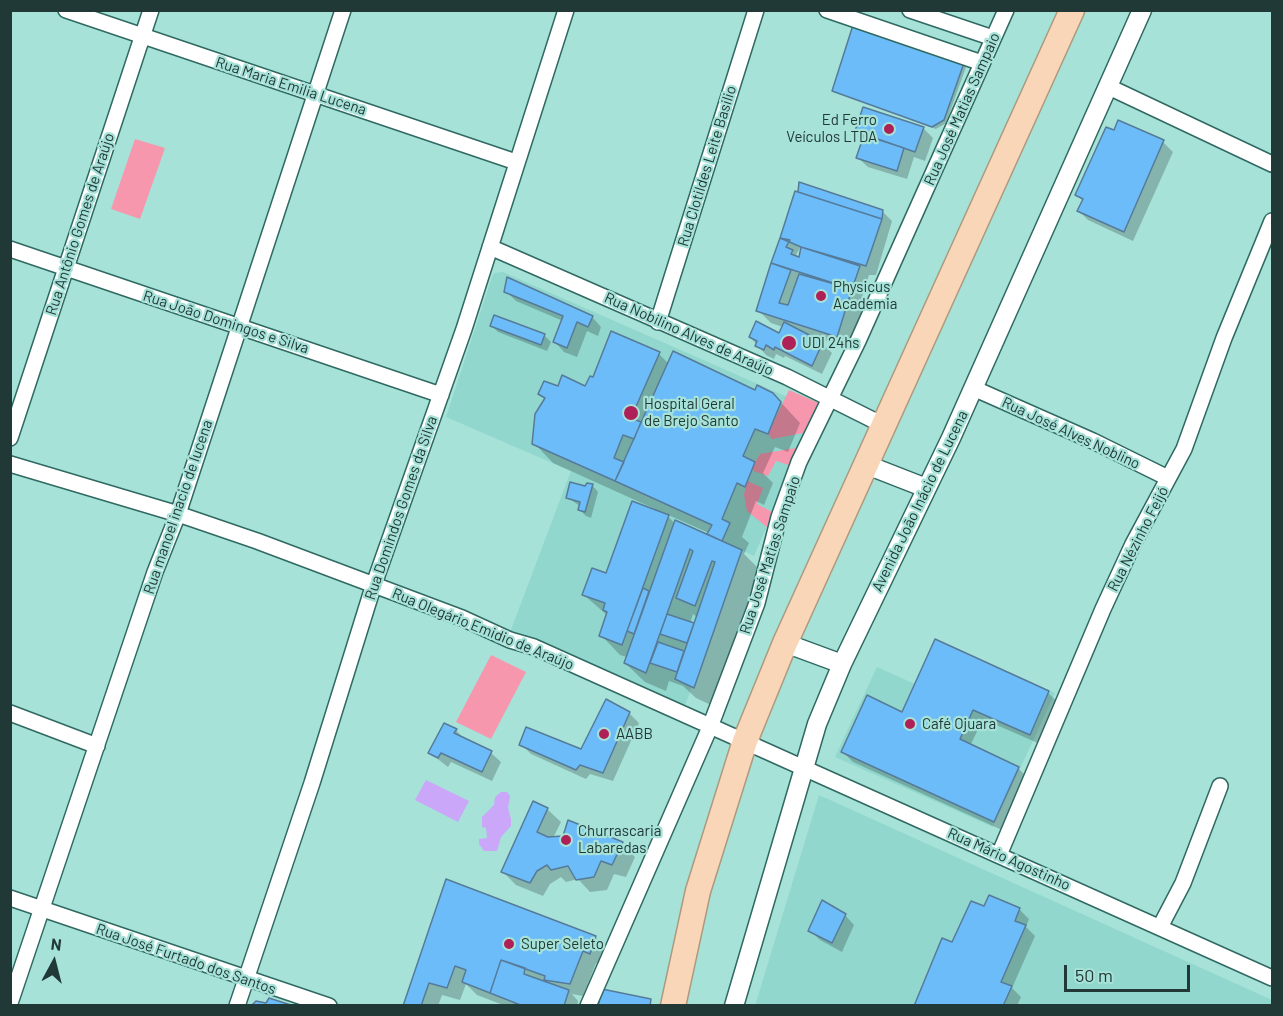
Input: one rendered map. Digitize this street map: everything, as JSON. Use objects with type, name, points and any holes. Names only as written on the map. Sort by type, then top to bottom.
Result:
[{"type":"highway","points":[[673,1005],[698,891],[745,741],[785,643],[1072,10]]},
{"type":"street","name":"Rua Maria Emilia Lucena","points":[[66,10],[142,38],[516,162]]},
{"type":"street","name":"Rua Antônio Gomes de Araújo","points":[[10,438],[151,10]]},
{"type":"street","name":"Rua manoel inacio de lucena","points":[[10,1003],[178,514],[343,10]]},
{"type":"street","name":"Rua Domindos Gomes da Silva","points":[[237,1005],[312,783],[374,584],[441,395],[490,247],[566,10]]},
{"type":"street","name":"Rua Clotildes Leite Basilio","points":[[658,322],[756,10]]},
{"type":"street","points":[[827,10],[982,63]]},
{"type":"street","points":[[910,10],[993,38]]},
{"type":"street","name":"Rua José Matias Sampaio","points":[[588,1005],[710,727],[757,603],[783,504],[829,397],[858,341],[1006,10]]},
{"type":"street","name":"Avenida João Inácio de Lucena","points":[[735,1005],[803,766],[842,664],[973,388],[1142,10]]},
{"type":"street","points":[[1108,87],[1272,164]]},
{"type":"street","name":"Rua Nézinho Feijó","points":[[999,855],[1103,609],[1196,420],[1224,338],[1272,222]]},
{"type":"street","name":"Rua Nobilino Alves de Araújo","points":[[490,247],[829,397],[885,426]]},
{"type":"street","name":"Rua João Domingos e Silva","points":[[10,249],[441,395]]},
{"type":"street","name":"Rua José Alves Noblino","points":[[973,388],[1093,441],[1168,478]]},
{"type":"street","name":"Rua Olegário Emidio de Araújo","points":[[10,464],[178,514],[374,584],[510,640],[534,647],[745,741]]},
{"type":"street","points":[[867,465],[926,488]]},
{"type":"street","points":[[785,643],[842,664]]},
{"type":"street","points":[[10,713],[97,746]]},
{"type":"street","name":"Rua Mário Agostinho","points":[[745,741],[1272,978]]},
{"type":"street","points":[[1161,927],[1183,883],[1220,786]]},
{"type":"street","name":"Rua José Furtado dos Santos","points":[[10,898],[245,980],[329,1005]]},
{"type":"shaded area","points":[[135,139],[165,148],[140,219],[111,209]]},
{"type":"shaded area","name":"Hospital Geral de Brejo Santo","points":[[503,272],[817,410],[754,556],[741,550],[682,714],[509,635],[571,471],[446,417],[492,277],[494,273]]},
{"type":"shaded area","points":[[789,390],[821,404],[808,432],[772,439],[768,434]]},
{"type":"shaded area","points":[[801,447],[795,467],[776,461],[768,476],[751,470],[760,454]]},
{"type":"shaded area","points":[[747,481],[763,488],[757,504],[774,513],[768,528],[747,511],[744,495]]},
{"type":"shaded area","name":"Café Ojuara","points":[[935,639],[1055,693],[993,827],[835,757],[877,667],[915,684]]},
{"type":"shaded area","points":[[491,655],[526,672],[491,739],[456,722]]},
{"type":"shaded area","points":[[426,780],[469,801],[458,822],[415,800]]},
{"type":"shaded area","points":[[501,792],[507,792],[510,796],[508,808],[511,826],[501,837],[497,851],[484,851],[479,844],[479,839],[487,838],[486,828],[482,827],[482,817],[494,805],[495,797]]},
{"type":"shaded area","points":[[819,795],[1272,1000],[1272,1006],[755,1006]]},
{"type":"building","points":[[853,25],[964,63],[944,120],[932,127],[832,91]]},
{"type":"building","name":"Ed Ferro Veículos LTDA","points":[[863,107],[924,127],[915,152],[855,131]]},
{"type":"building","points":[[1118,120],[1164,140],[1124,232],[1077,211],[1083,199],[1075,195],[1106,127],[1114,130]]},
{"type":"building","points":[[864,135],[904,148],[897,171],[856,158]]},
{"type":"building","points":[[799,182],[883,210],[882,219],[798,192]]},
{"type":"building","points":[[795,191],[882,219],[866,266],[801,247],[780,238]]},
{"type":"building","points":[[780,238],[790,240],[786,247],[793,250],[791,254],[799,257],[801,247],[860,266],[852,289],[771,263]]},
{"type":"building","name":"Physicus Academia","points":[[771,263],[791,270],[779,303],[788,305],[799,274],[852,289],[837,337],[756,311]]},
{"type":"building","points":[[507,277],[593,316],[588,327],[577,322],[567,348],[553,342],[563,316],[504,292]]},
{"type":"building","points":[[494,315],[545,334],[541,345],[490,326]]},
{"type":"building","name":"UDI 24hs","points":[[756,321],[779,333],[784,322],[823,342],[812,366],[775,347],[774,350],[766,345],[764,350],[755,346],[757,341],[749,337]]},
{"type":"building","points":[[611,331],[660,352],[631,418],[641,422],[634,439],[623,435],[614,458],[624,462],[615,481],[532,444],[535,414],[545,398],[538,394],[544,381],[558,386],[562,375],[585,386],[590,376],[593,377]]},
{"type":"building","points":[[673,351],[755,390],[757,385],[773,393],[781,402],[768,434],[755,429],[743,456],[755,462],[745,487],[737,483],[722,519],[730,523],[722,541],[707,534],[712,525],[615,481]]},
{"type":"building","points":[[570,482],[585,486],[587,483],[593,484],[585,512],[578,510],[580,502],[566,498]]},
{"type":"building","points":[[632,501],[669,515],[622,645],[599,636],[607,612],[603,610],[605,603],[582,595],[592,568],[606,573]]},
{"type":"building","points":[[675,520],[742,550],[694,688],[675,679],[715,562],[712,561],[695,606],[676,598],[693,551],[690,549],[646,673],[624,663]]},
{"type":"building","points":[[643,588],[649,591],[634,634],[627,631]]},
{"type":"building","points":[[667,614],[694,623],[687,643],[660,634]]},
{"type":"building","name":"Café Ojuara","points":[[935,639],[1049,691],[1030,735],[973,710],[960,739],[1019,767],[994,822],[841,752],[867,695],[902,712]]},
{"type":"building","points":[[658,642],[684,651],[677,672],[650,663]]},
{"type":"building","name":"AABB","points":[[606,699],[630,712],[603,773],[580,765],[576,770],[519,745],[526,727],[581,749]]},
{"type":"building","points":[[444,723],[457,729],[454,733],[492,751],[482,772],[441,753],[438,758],[428,753]]},
{"type":"building","name":"Churrascaria Labaredas","points":[[533,801],[548,808],[537,832],[548,837],[563,836],[568,820],[623,842],[612,865],[601,861],[594,877],[576,880],[568,866],[551,870],[547,865],[537,871],[530,883],[501,872]]},
{"type":"building","name":"Super Seleto","points":[[446,879],[596,936],[590,954],[583,951],[570,984],[544,980],[545,976],[501,960],[490,993],[462,982],[466,970],[455,966],[447,988],[429,983],[421,1006],[403,1006]]},
{"type":"building","points":[[989,895],[1020,908],[1015,921],[1026,925],[1001,982],[1012,986],[1003,1006],[914,1006],[942,938],[952,942],[971,901],[984,906]]},
{"type":"building","points":[[822,900],[846,914],[832,943],[808,931]]},
{"type":"building","points":[[501,960],[525,968],[524,974],[569,990],[564,1006],[523,1006],[490,993]]},
{"type":"building","points":[[602,989],[651,999],[650,1006],[598,1006]]},
{"type":"building","points":[[269,998],[294,1006],[251,1006],[256,1001],[266,1003]]},
{"type":"place","name":"Ed Ferro Veículos LTDA","points":[[889,129]]},
{"type":"place","name":"Physicus Academia","points":[[821,296]]},
{"type":"place","name":"UDI 24hs","points":[[789,343]]},
{"type":"place","name":"Hospital Geral de Brejo Santo","points":[[631,413]]},
{"type":"place","name":"Café Ojuara","points":[[910,724]]},
{"type":"place","name":"AABB","points":[[604,734]]},
{"type":"place","name":"Churrascaria Labaredas","points":[[566,840]]},
{"type":"place","name":"Super Seleto","points":[[509,944]]}]
